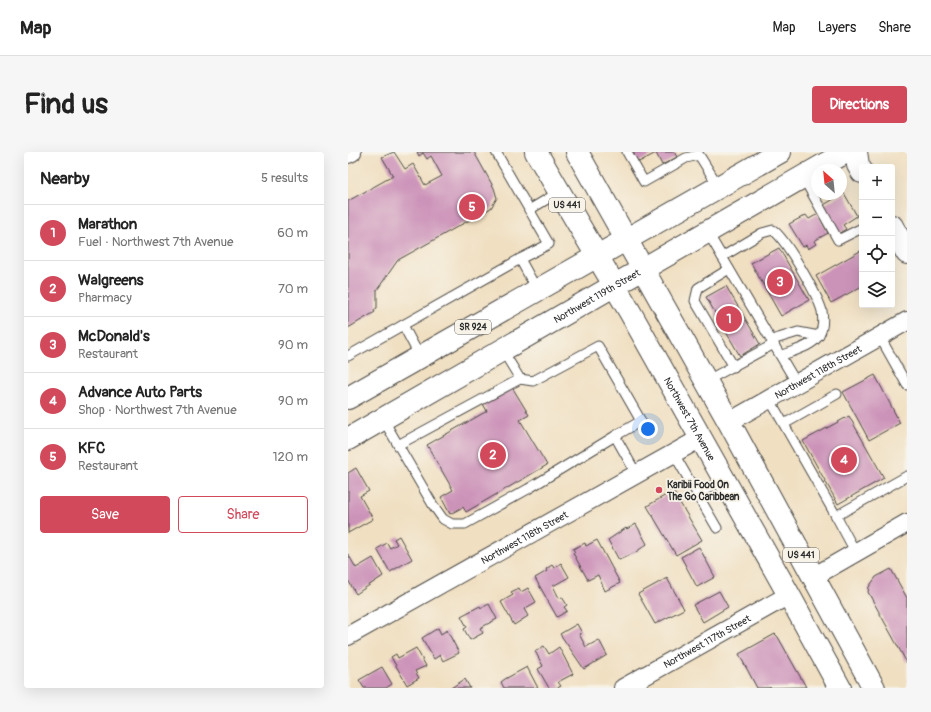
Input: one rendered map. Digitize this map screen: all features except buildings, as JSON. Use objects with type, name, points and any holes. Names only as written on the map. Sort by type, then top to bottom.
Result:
[{"type":"main road","name":"Northwest 7th Avenue","points":[[536,152],[615,286],[840,688]]},
{"type":"main road","name":"US 441","points":[[577,152],[729,422],[873,686]]},
{"type":"main road","name":"SR 924","points":[[348,398],[627,241],[780,152]]},
{"type":"main road","name":"Northwest 119th Street","points":[[348,439],[708,233],[846,152]]},
{"type":"main road","points":[[856,152],[859,167]]},
{"type":"main road","points":[[895,231],[907,253]]},
{"type":"main road","points":[[724,479],[746,493],[780,555],[813,577]]},
{"type":"main road","points":[[789,595],[814,611],[842,659],[873,686]]},
{"type":"street","points":[[348,154],[352,152]]},
{"type":"street","name":"Northwest 118th Street","points":[[729,422],[907,321]]},
{"type":"street","name":"Northwest 118th Street","points":[[348,636],[701,438]]},
{"type":"street","points":[[813,577],[907,523]]},
{"type":"street","name":"Northwest 117th Street","points":[[623,688],[789,595]]},
{"type":"lane","points":[[348,356],[548,244],[496,152]]},
{"type":"lane","points":[[627,152],[644,182],[685,155],[702,153],[719,187]]},
{"type":"lane","points":[[803,176],[838,240],[859,230]]},
{"type":"lane","points":[[529,210],[559,192]]},
{"type":"lane","points":[[722,257],[762,233],[773,230],[778,234],[790,251],[822,312],[822,326],[819,336],[807,345],[782,355]]},
{"type":"lane","points":[[708,233],[798,384]]},
{"type":"lane","points":[[520,259],[538,291]]},
{"type":"lane","points":[[729,269],[698,288],[695,301],[734,367]]},
{"type":"lane","points":[[403,325],[421,357]]},
{"type":"lane","points":[[706,381],[734,367],[773,342],[798,332],[819,336]]},
{"type":"lane","points":[[880,337],[907,385]]},
{"type":"lane","points":[[383,419],[398,445],[433,505],[443,519],[452,524],[464,524],[528,489],[641,421],[598,346],[533,381],[520,379],[398,445]]},
{"type":"lane","points":[[503,351],[520,379]]},
{"type":"lane","points":[[899,371],[907,366]]},
{"type":"lane","points":[[784,424],[837,394]]},
{"type":"lane","points":[[770,400],[856,553]]},
{"type":"lane","points":[[615,436],[637,475]]},
{"type":"lane","points":[[674,454],[717,528]]},
{"type":"lane","points":[[836,516],[907,476]]},
{"type":"lane","points":[[698,494],[724,479]]},
{"type":"place","name":"KFC","points":[[472,207]]},
{"type":"place","name":"McDonald's","points":[[780,282]]},
{"type":"place","name":"Marathon","points":[[729,319]]},
{"type":"place","name":"Walgreens","points":[[493,455]]},
{"type":"place","name":"Advance Auto Parts","points":[[844,460]]},
{"type":"place","name":"Karibii Food On The Go Caribbean","points":[[659,490]]}]
